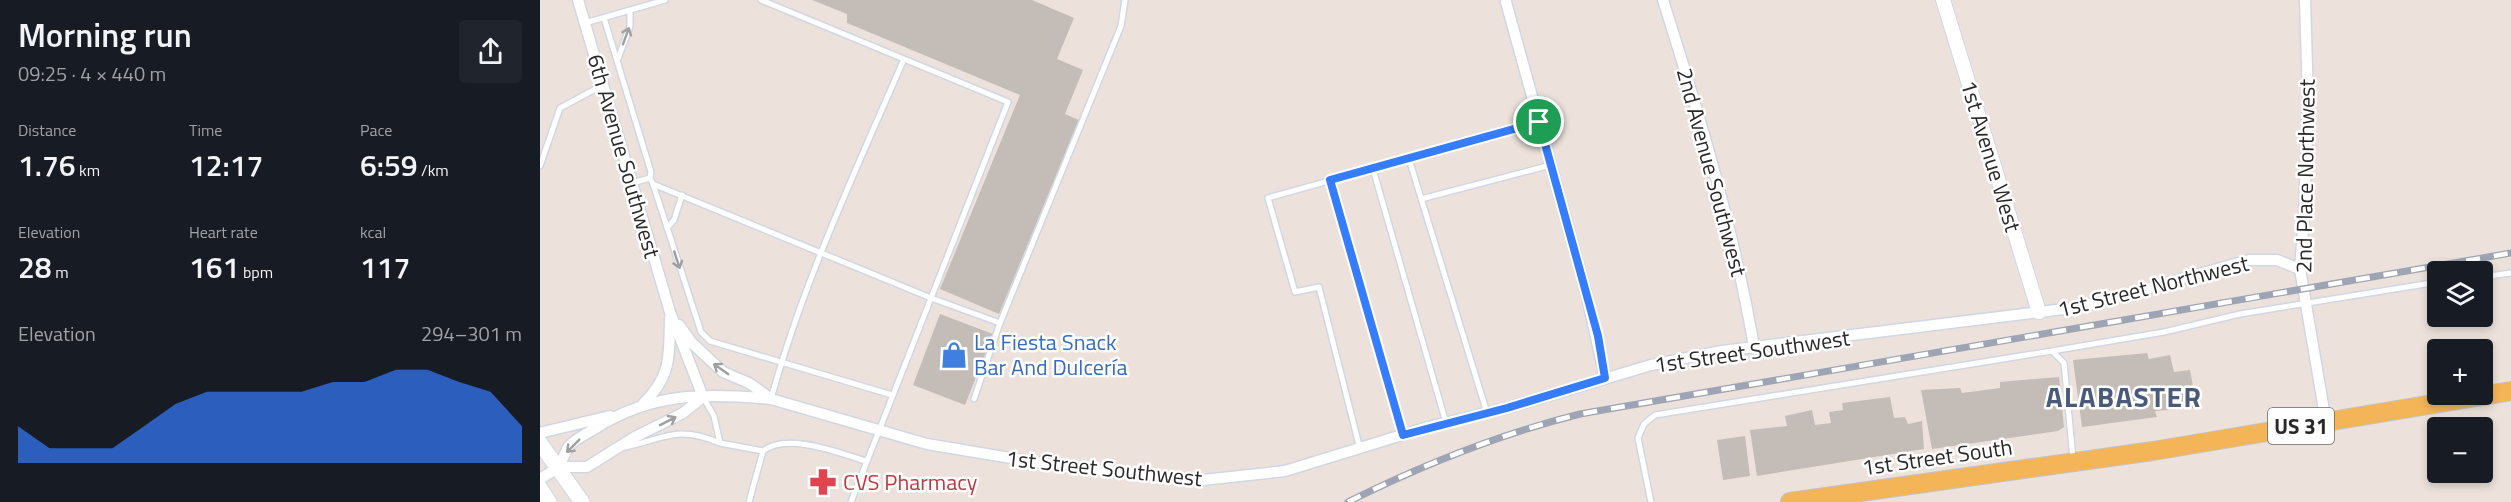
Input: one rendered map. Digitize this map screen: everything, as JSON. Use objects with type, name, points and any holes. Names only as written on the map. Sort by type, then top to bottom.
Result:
[{"type":"main road","name":"US 31","points":[[2082,460],[2511,391]]},
{"type":"main road","points":[[540,442],[582,502]]},
{"type":"main road","name":"1st Street South","points":[[1790,502],[2082,460]]},
{"type":"main road","points":[[540,488],[549,502]]},
{"type":"street","name":"6th Avenue Southwest","points":[[578,0],[670,312],[703,397]]},
{"type":"street","name":"2nd Avenue Southwest","points":[[1663,0],[1725,212],[1741,277],[1754,347]]},
{"type":"street","name":"1st Avenue West","points":[[1943,0],[2039,312]]},
{"type":"street","name":"2nd Place Northwest","points":[[2306,0],[2308,111],[2300,269],[2326,422]]},
{"type":"street","points":[[1506,1],[1598,336],[1605,378]]},
{"type":"street","name":"1st Street Northwest","points":[[2039,312],[2100,302],[2249,260],[2277,260],[2300,269]]},
{"type":"street","name":"6th Avenue Southwest","points":[[670,312],[692,343],[723,372],[749,383],[771,399]]},
{"type":"street","points":[[643,404],[663,380],[668,361],[670,312]]},
{"type":"street","name":"1st Street Southwest","points":[[616,415],[643,404],[678,397],[771,399],[878,432],[927,444],[1064,467],[1203,480],[1285,471],[1403,435],[1687,357],[2039,312]]},
{"type":"street","points":[[540,478],[559,467],[587,467],[615,449],[683,413],[703,397]]},
{"type":"street","points":[[559,467],[570,445],[616,415]]},
{"type":"street","points":[[540,433],[616,415]]},
{"type":"lane","points":[[585,24],[665,0]]},
{"type":"lane","points":[[761,0],[1008,102],[851,502]]},
{"type":"lane","points":[[974,399],[1000,323],[1121,26],[1125,0]]},
{"type":"lane","points":[[617,61],[630,26],[630,10]]},
{"type":"lane","points":[[604,18],[651,172],[650,178],[701,332],[710,341],[892,395]]},
{"type":"lane","points":[[771,399],[781,363],[821,252],[904,59]]},
{"type":"lane","points":[[540,166],[560,108],[603,85]]},
{"type":"lane","points":[[1360,449],[1319,286],[1295,292],[1268,198],[1539,122]]},
{"type":"lane","points":[[1409,159],[1487,413]]},
{"type":"lane","points":[[1421,199],[1551,165]]},
{"type":"lane","points":[[1373,168],[1446,423]]},
{"type":"lane","points":[[632,183],[650,178]]},
{"type":"lane","points":[[1330,180],[1403,435]]},
{"type":"lane","points":[[653,184],[931,298],[1000,323]]},
{"type":"lane","points":[[667,228],[674,220],[682,195]]},
{"type":"lane","points":[[2493,275],[2511,273]]},
{"type":"lane","points":[[1651,502],[1638,438],[1644,424],[1655,415],[2164,332],[2204,321],[2427,284]]},
{"type":"lane","points":[[2052,351],[2064,363],[2082,460]]},
{"type":"lane","points":[[703,397],[716,421],[720,443]]},
{"type":"lane","points":[[615,449],[682,432],[705,436],[720,443],[763,451],[778,443],[791,443],[866,461]]},
{"type":"lane","points":[[749,502],[763,451]]},
{"type":"building","points":[[812,0],[1032,0],[1074,18],[1057,59],[1083,70],[1065,114],[1079,120],[999,314],[940,289],[1020,95],[847,23],[847,14]]},
{"type":"building","points":[[940,314],[993,334],[965,405],[913,385]]},
{"type":"building","points":[[2147,353],[2149,359],[2170,355],[2174,372],[2190,370],[2197,408],[2155,411],[2157,417],[2082,427],[2073,360]]},
{"type":"building","points":[[2059,377],[2064,427],[2058,431],[1932,449],[1921,390],[1960,388],[1962,393],[2000,388],[2000,382]]},
{"type":"building","points":[[1890,397],[1894,418],[1905,417],[1908,424],[1922,421],[1924,449],[1757,476],[1750,430],[1787,426],[1785,416],[1812,410],[1815,425],[1831,423],[1829,412],[1843,410],[1842,403]]},
{"type":"building","points":[[1745,436],[1750,476],[1723,480],[1717,440]]},
{"type":"railway","points":[[1348,502],[1404,475],[1462,452],[1520,431],[1580,414],[2511,253]]},
{"type":"place","name":"La Fiesta Snack Bar And Dulcería","points":[[954,355]]},
{"type":"place","name":"CVS Pharmacy","points":[[823,482]]},
{"type":"district","name":"ALABASTER","points":[[2124,396]]},
{"type":"route","points":[[1539,122],[1598,336],[1605,378],[1507,408],[1403,435],[1330,180],[1539,122]]}]
